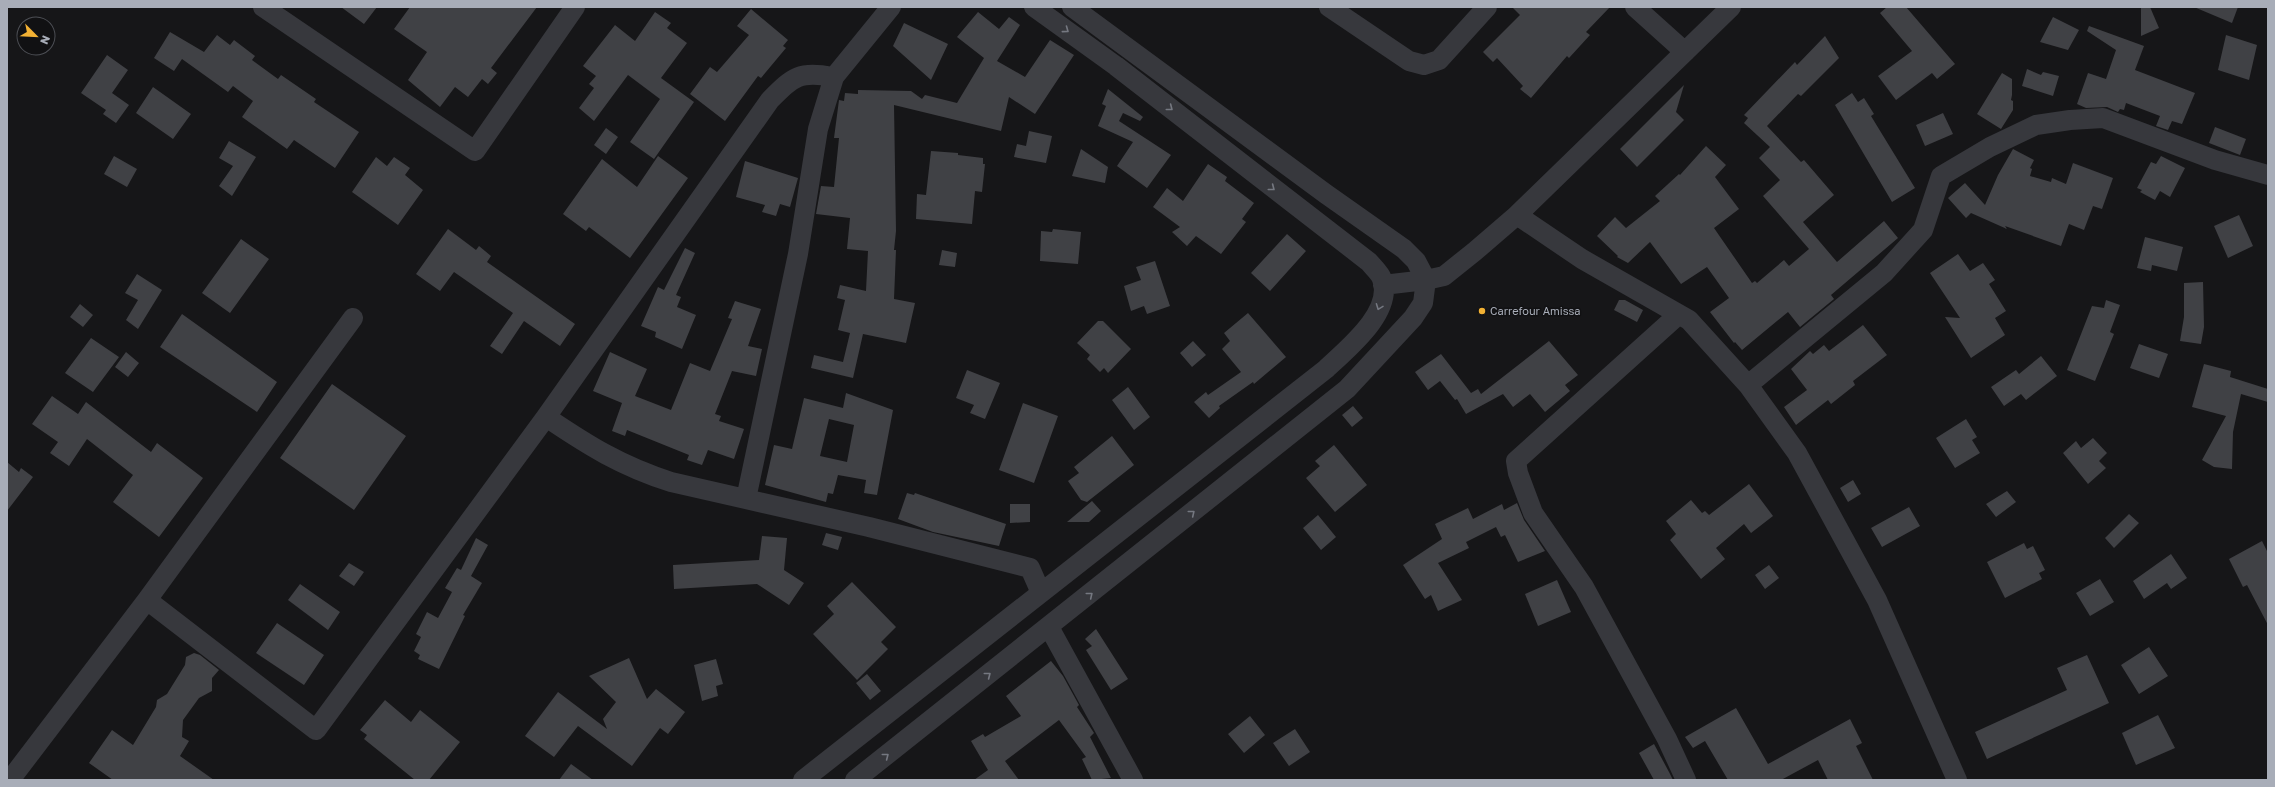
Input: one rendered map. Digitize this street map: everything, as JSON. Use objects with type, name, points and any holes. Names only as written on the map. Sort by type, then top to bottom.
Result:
[{"type":"street","points":[[263,7],[475,151],[575,7]]},
{"type":"street","points":[[746,499],[798,254],[818,129],[834,77],[890,7]]},
{"type":"street","points":[[803,780],[1326,369],[1372,323],[1381,302],[1384,285],[1381,277],[1369,262],[1116,66],[1034,7]]},
{"type":"street","points":[[855,780],[1347,389],[1413,318],[1423,303],[1426,280],[1416,261],[1404,249],[1326,194],[1072,7]]},
{"type":"street","points":[[1329,7],[1409,61],[1424,65],[1439,60],[1487,7]]},
{"type":"street","points":[[1635,7],[1685,52]]},
{"type":"street","points":[[1384,285],[1426,280],[1444,276],[1517,215],[1731,7]]},
{"type":"street","points":[[147,600],[316,730],[546,417],[770,100],[790,80],[808,74],[834,77]]},
{"type":"street","points":[[1748,385],[1889,267],[1923,230],[1941,176],[1990,147],[2036,125],[2070,120],[2103,118],[2215,160],[2268,175]]},
{"type":"street","points":[[1517,215],[1582,259],[1689,320],[1748,385],[1797,453],[1877,600],[1957,780]]},
{"type":"street","points":[[1678,315],[1516,461],[1518,473],[1533,513],[1584,587],[1667,739],[1686,780]]},
{"type":"street","points":[[13,776],[147,600],[353,318]]},
{"type":"street","points":[[546,417],[595,450],[642,473],[671,482],[1030,568],[1041,593]]},
{"type":"street","points":[[1049,627],[1133,780]]},
{"type":"building","points":[[341,7],[377,7],[364,24]]},
{"type":"building","points":[[410,7],[537,7],[491,68],[497,73],[488,84],[482,79],[468,97],[455,87],[440,107],[408,80],[427,52],[394,29]]},
{"type":"building","points":[[1512,7],[1610,7],[1586,32],[1590,35],[1569,58],[1567,56],[1531,98],[1520,89],[1523,86],[1497,58],[1493,62],[1483,52],[1520,15]]},
{"type":"building","points":[[1887,7],[1906,7],[1955,64],[1937,79],[1932,73],[1896,100],[1878,76],[1912,51],[1880,13]]},
{"type":"building","points":[[2141,7],[2150,7],[2159,28],[2141,36]]},
{"type":"building","points":[[2194,7],[2238,7],[2232,23]]},
{"type":"building","points":[[751,9],[788,40],[783,46],[786,48],[761,78],[758,76],[725,121],[690,94],[710,67],[717,72],[749,35],[737,26]]},
{"type":"building","points":[[655,12],[671,23],[667,28],[687,43],[661,78],[694,102],[654,159],[630,142],[660,99],[628,75],[594,121],[579,108],[594,88],[589,84],[596,76],[583,66],[615,25],[635,41]]},
{"type":"building","points":[[978,12],[999,29],[1009,17],[1020,25],[997,61],[1025,77],[1050,40],[1074,55],[1035,114],[1009,97],[1001,131],[894,105],[896,231],[894,250],[896,250],[894,299],[915,303],[906,343],[863,334],[853,378],[811,368],[814,355],[843,362],[850,333],[838,330],[845,300],[837,298],[840,285],[866,291],[868,251],[847,249],[850,218],[816,214],[821,186],[834,187],[839,138],[834,138],[839,100],[844,101],[845,93],[858,94],[858,90],[911,91],[922,99],[925,95],[957,103],[984,58],[957,37]]},
{"type":"building","points":[[2053,17],[2079,30],[2068,50],[2040,42]]},
{"type":"building","points":[[904,23],[948,44],[931,80],[893,46]]},
{"type":"building","points":[[2089,26],[2144,46],[2135,70],[2195,93],[2182,124],[2172,121],[2168,130],[2156,126],[2160,116],[2126,103],[2124,110],[2120,109],[2118,112],[2107,107],[2086,108],[2077,104],[2088,73],[2106,79],[2116,50],[2087,31]]},
{"type":"building","points":[[170,32],[204,52],[217,35],[230,45],[234,40],[255,56],[252,60],[278,79],[281,75],[316,99],[314,102],[359,132],[335,168],[294,140],[287,149],[242,117],[253,101],[233,86],[228,92],[182,59],[174,71],[154,58]]},
{"type":"building","points":[[2226,35],[2257,45],[2249,80],[2218,70]]},
{"type":"building","points":[[1825,36],[1839,58],[1801,96],[1798,94],[1767,126],[1801,162],[1804,160],[1834,195],[1803,222],[1837,262],[1884,221],[1898,238],[1831,295],[1834,299],[1800,327],[1788,312],[1742,350],[1735,342],[1734,343],[1710,312],[1729,298],[1707,267],[1681,284],[1650,242],[1628,263],[1617,257],[1618,256],[1597,236],[1615,217],[1626,228],[1660,201],[1655,196],[1679,174],[1680,175],[1706,146],[1726,165],[1715,177],[1739,209],[1714,228],[1752,283],[1755,281],[1757,283],[1784,260],[1789,266],[1809,249],[1763,196],[1780,180],[1759,158],[1770,147],[1744,123],[1748,118],[1744,115],[1795,62],[1797,65]]},
{"type":"building","points":[[107,55],[128,70],[112,93],[129,105],[116,123],[103,114],[106,110],[81,93]]},
{"type":"building","points":[[2027,69],[2041,75],[2043,72],[2059,76],[2053,96],[2022,86]]},
{"type":"building","points":[[2002,73],[2012,79],[2011,100],[2013,101],[2013,110],[2001,129],[1977,114]]},
{"type":"building","points":[[1684,85],[1676,112],[1684,120],[1637,167],[1620,149]]},
{"type":"building","points":[[153,87],[191,114],[173,139],[136,113]]},
{"type":"building","points":[[1108,89],[1143,117],[1140,121],[1123,113],[1119,121],[1171,155],[1147,188],[1117,166],[1133,142],[1098,126],[1106,106],[1102,104]]},
{"type":"building","points":[[1852,93],[1858,102],[1864,98],[1874,114],[1871,116],[1915,188],[1892,202],[1835,105]]},
{"type":"building","points":[[1943,113],[1953,134],[1925,146],[1916,125]]},
{"type":"building","points":[[2215,127],[2246,139],[2240,155],[2209,143]]},
{"type":"building","points":[[606,128],[618,137],[606,154],[594,145]]},
{"type":"building","points":[[1029,131],[1052,136],[1046,163],[1014,157],[1017,144],[1026,146]]},
{"type":"building","points":[[229,141],[256,157],[232,196],[219,186],[233,166],[219,158]]},
{"type":"building","points":[[1081,149],[1108,167],[1105,183],[1072,176]]},
{"type":"building","points":[[2013,149],[2034,160],[2030,168],[2032,169],[2030,176],[2051,182],[2052,178],[2066,184],[2073,163],[2113,178],[2102,209],[2093,206],[2084,230],[2069,224],[2061,246],[2005,226],[2007,229],[1971,213],[1966,218],[1948,198],[1965,183],[1985,205],[1998,175]]},
{"type":"building","points":[[931,151],[958,153],[958,155],[983,158],[983,164],[985,164],[982,192],[975,191],[972,224],[916,219],[917,194],[926,195]]},
{"type":"building","points":[[114,156],[137,169],[127,187],[104,174]]},
{"type":"building","points":[[658,156],[688,178],[630,258],[589,227],[586,231],[563,214],[602,159],[637,187]]},
{"type":"building","points":[[2161,156],[2185,168],[2170,197],[2160,191],[2155,200],[2140,192],[2142,190],[2137,188],[2151,162],[2156,164]]},
{"type":"building","points":[[376,157],[387,166],[394,157],[410,168],[405,175],[423,190],[398,225],[352,192]]},
{"type":"building","points":[[745,161],[798,178],[790,207],[780,204],[776,216],[762,212],[765,205],[736,197]]},
{"type":"building","points":[[1208,164],[1227,177],[1225,181],[1254,203],[1242,219],[1246,222],[1221,254],[1196,236],[1187,246],[1172,232],[1180,227],[1153,207],[1167,188],[1183,201]]},
{"type":"building","points":[[2239,215],[2253,246],[2228,258],[2214,226]]},
{"type":"building","points":[[448,229],[476,250],[479,246],[491,256],[487,262],[575,324],[560,346],[524,321],[502,354],[490,346],[513,313],[454,272],[440,291],[416,274]]},
{"type":"building","points":[[1053,229],[1081,232],[1078,264],[1040,261],[1041,231],[1052,232]]},
{"type":"building","points":[[1287,234],[1306,251],[1270,291],[1251,273]]},
{"type":"building","points":[[2145,237],[2183,247],[2177,271],[2152,265],[2151,271],[2137,268]]},
{"type":"building","points":[[241,239],[269,259],[230,313],[202,293]]},
{"type":"building","points":[[685,248],[695,253],[676,295],[681,297],[677,307],[696,315],[682,349],[655,337],[656,332],[641,326],[658,287],[664,290]]},
{"type":"building","points":[[942,250],[957,253],[955,267],[939,265]]},
{"type":"building","points":[[1958,254],[1970,271],[1983,263],[1995,280],[1989,284],[2006,311],[1995,318],[2005,335],[1971,358],[1945,317],[1960,318],[1930,273]]},
{"type":"building","points":[[1155,261],[1170,306],[1147,314],[1144,306],[1131,311],[1124,286],[1141,280],[1136,267]]},
{"type":"building","points":[[137,274],[162,290],[138,329],[126,320],[138,300],[125,293]]},
{"type":"building","points":[[2203,282],[2204,327],[2201,344],[2180,341],[2184,317],[2184,283]]},
{"type":"building","points":[[1619,300],[1625,300],[1643,310],[1637,322],[1614,310]]},
{"type":"building","points":[[2106,300],[2120,305],[2110,332],[2114,334],[2095,381],[2067,370],[2092,306],[2104,308]]},
{"type":"building","points":[[735,301],[761,309],[748,346],[762,349],[756,376],[732,371],[715,414],[721,416],[719,421],[744,429],[734,459],[708,450],[702,465],[687,460],[689,455],[627,430],[625,436],[612,431],[622,403],[593,391],[610,352],[647,369],[635,396],[671,410],[690,363],[710,371],[732,319],[728,318]]},
{"type":"building","points":[[80,304],[93,315],[83,327],[70,317]]},
{"type":"building","points":[[1248,313],[1286,357],[1254,384],[1253,382],[1219,406],[1220,408],[1209,418],[1194,402],[1206,392],[1208,395],[1241,372],[1222,349],[1230,341],[1224,333]]},
{"type":"building","points":[[182,314],[277,382],[257,412],[160,347]]},
{"type":"building","points":[[1098,321],[1103,321],[1131,349],[1108,373],[1104,368],[1100,372],[1087,359],[1090,355],[1077,343]]},
{"type":"building","points":[[1863,325],[1887,355],[1853,381],[1855,385],[1831,404],[1828,400],[1796,425],[1784,407],[1807,390],[1791,369],[1810,351],[1813,354],[1824,345],[1829,351]]},
{"type":"building","points":[[91,338],[119,357],[93,392],[65,373]]},
{"type":"building","points":[[1193,341],[1206,355],[1192,367],[1180,353]]},
{"type":"building","points":[[1549,341],[1578,375],[1565,385],[1570,391],[1545,412],[1530,394],[1513,407],[1503,394],[1466,414],[1457,399],[1455,400],[1440,381],[1428,390],[1415,372],[1441,354],[1471,393],[1478,389],[1481,394]]},
{"type":"building","points":[[2139,344],[2168,354],[2159,378],[2130,368]]},
{"type":"building","points":[[126,352],[139,363],[128,377],[115,367]]},
{"type":"building","points":[[2041,356],[2057,376],[2026,400],[2021,394],[2004,406],[1991,387],[2016,370],[2019,374]]},
{"type":"building","points":[[2204,364],[2231,371],[2230,377],[2268,389],[2268,402],[2241,394],[2233,432],[2232,469],[2214,467],[2202,460],[2226,416],[2192,407]]},
{"type":"building","points":[[967,370],[1000,383],[985,419],[970,413],[974,405],[956,398]]},
{"type":"building","points":[[332,384],[406,436],[354,510],[280,458]]},
{"type":"building","points":[[1128,387],[1150,417],[1134,430],[1112,400]]},
{"type":"building","points":[[846,393],[893,410],[877,495],[864,493],[866,480],[838,475],[833,494],[828,493],[826,502],[765,485],[774,445],[792,449],[804,398],[843,408]],"holes":[[[829,419],[854,425],[847,462],[820,456]]]},
{"type":"building","points":[[52,396],[78,414],[86,402],[151,452],[157,443],[203,478],[159,537],[113,502],[133,475],[87,439],[69,466],[50,453],[58,442],[32,424]]},
{"type":"building","points":[[1023,403],[1058,416],[1034,483],[999,470]]},
{"type":"building","points":[[1353,406],[1363,418],[1352,427],[1342,415]]},
{"type":"building","points":[[1966,419],[1977,437],[1972,440],[1980,453],[1955,468],[1936,438]]},
{"type":"building","points":[[1112,436],[1134,465],[1087,502],[1081,500],[1068,481],[1079,473],[1074,467]]},
{"type":"building","points":[[2093,438],[2107,453],[2099,461],[2106,468],[2088,484],[2063,453],[2076,441],[2081,448]]},
{"type":"building","points":[[1334,445],[1367,485],[1335,512],[1306,478],[1320,466],[1315,461]]},
{"type":"building","points":[[7,462],[19,472],[21,468],[33,477],[7,511]]},
{"type":"building","points":[[1853,480],[1861,494],[1848,502],[1840,488]]},
{"type":"building","points":[[1749,484],[1773,516],[1751,533],[1744,524],[1716,548],[1725,559],[1701,579],[1670,540],[1676,534],[1666,521],[1691,500],[1702,513],[1705,511],[1709,515]]},
{"type":"building","points":[[2007,491],[2016,502],[1996,517],[1986,504]]},
{"type":"building","points":[[907,493],[914,495],[915,493],[1006,524],[999,546],[933,532],[898,519]]},
{"type":"building","points":[[1092,501],[1101,511],[1089,522],[1067,522]]},
{"type":"building","points":[[1517,503],[1524,520],[1545,551],[1518,562],[1505,535],[1501,537],[1496,527],[1466,542],[1469,548],[1438,563],[1462,600],[1438,611],[1431,595],[1425,599],[1403,565],[1442,539],[1435,524],[1468,508],[1473,519],[1502,504],[1504,510]]},
{"type":"building","points":[[1010,504],[1030,504],[1030,522],[1010,523]]},
{"type":"building","points":[[1909,507],[1920,526],[1882,547],[1871,528]]},
{"type":"building","points":[[2129,514],[2139,523],[2114,548],[2105,538]]},
{"type":"building","points":[[1318,515],[1336,537],[1321,550],[1303,528]]},
{"type":"building","points":[[826,533],[842,537],[838,550],[822,545]]},
{"type":"building","points":[[762,536],[787,538],[784,570],[804,583],[789,605],[757,584],[674,589],[673,565],[759,560]]},
{"type":"building","points":[[476,538],[488,545],[471,576],[482,583],[463,615],[465,616],[439,669],[418,659],[420,655],[414,651],[421,637],[416,634],[427,612],[438,618],[452,592],[445,588],[457,568],[461,570]]},
{"type":"building","points":[[2262,541],[2268,553],[2268,625],[2247,585],[2243,587],[2229,559]]},
{"type":"building","points":[[2024,543],[2027,549],[2033,546],[2045,570],[2039,573],[2042,579],[2005,598],[1987,562]]},
{"type":"building","points":[[2171,554],[2187,578],[2171,589],[2167,583],[2144,599],[2133,581]]},
{"type":"building","points":[[349,563],[364,572],[354,586],[339,576]]},
{"type":"building","points":[[1769,565],[1779,578],[1765,589],[1755,575]]},
{"type":"building","points":[[2100,579],[2114,602],[2090,616],[2076,593]]},
{"type":"building","points":[[1557,580],[1571,612],[1538,626],[1525,594]]},
{"type":"building","points":[[852,582],[896,627],[881,642],[888,649],[857,680],[813,634],[834,614],[827,606]]},
{"type":"building","points":[[300,584],[340,612],[328,630],[288,600]]},
{"type":"building","points":[[277,623],[324,655],[304,685],[256,653]]},
{"type":"building","points":[[1096,629],[1128,679],[1111,690],[1086,650],[1092,646],[1085,639]]},
{"type":"building","points":[[2149,647],[2168,676],[2139,694],[2121,665]]},
{"type":"building","points":[[194,653],[200,655],[219,670],[212,678],[212,691],[199,698],[183,720],[182,737],[189,741],[180,756],[214,780],[113,780],[89,763],[112,730],[133,745],[156,707],[157,700],[167,694],[185,665],[186,657]]},
{"type":"building","points":[[2087,655],[2109,703],[1987,759],[1975,732],[2067,690],[2057,668]]},
{"type":"building","points":[[629,658],[647,699],[656,689],[685,712],[668,734],[660,728],[632,766],[578,726],[554,757],[525,736],[558,692],[607,729],[603,719],[616,702],[589,676]]},
{"type":"building","points":[[716,659],[723,684],[716,686],[718,696],[702,701],[694,665]]},
{"type":"building","points":[[1051,661],[1063,676],[1079,705],[1077,707],[1094,733],[1090,737],[1111,778],[1092,780],[1082,759],[1086,757],[1059,720],[1005,761],[1019,780],[974,780],[988,770],[971,741],[983,734],[985,737],[1021,716],[1006,696]]},
{"type":"building","points":[[867,674],[881,691],[870,700],[856,683]]},
{"type":"building","points":[[385,700],[411,722],[420,710],[460,742],[429,780],[415,780],[364,739],[367,735],[360,730]]},
{"type":"building","points":[[1736,708],[1768,764],[1850,719],[1862,743],[1856,746],[1873,780],[1828,780],[1818,760],[1781,780],[1728,780],[1705,741],[1693,748],[1685,737]]},
{"type":"building","points":[[2158,715],[2175,748],[2136,765],[2122,733]]},
{"type":"building","points":[[1250,716],[1265,735],[1244,753],[1228,734]]},
{"type":"building","points":[[1295,729],[1310,752],[1289,766],[1273,743]]},
{"type":"building","points":[[1654,744],[1673,780],[1654,780],[1639,753]]},
{"type":"building","points":[[571,764],[593,780],[559,780]]},
{"type":"place","name":"Carrefour Amissa","points":[[1482,311]]}]
